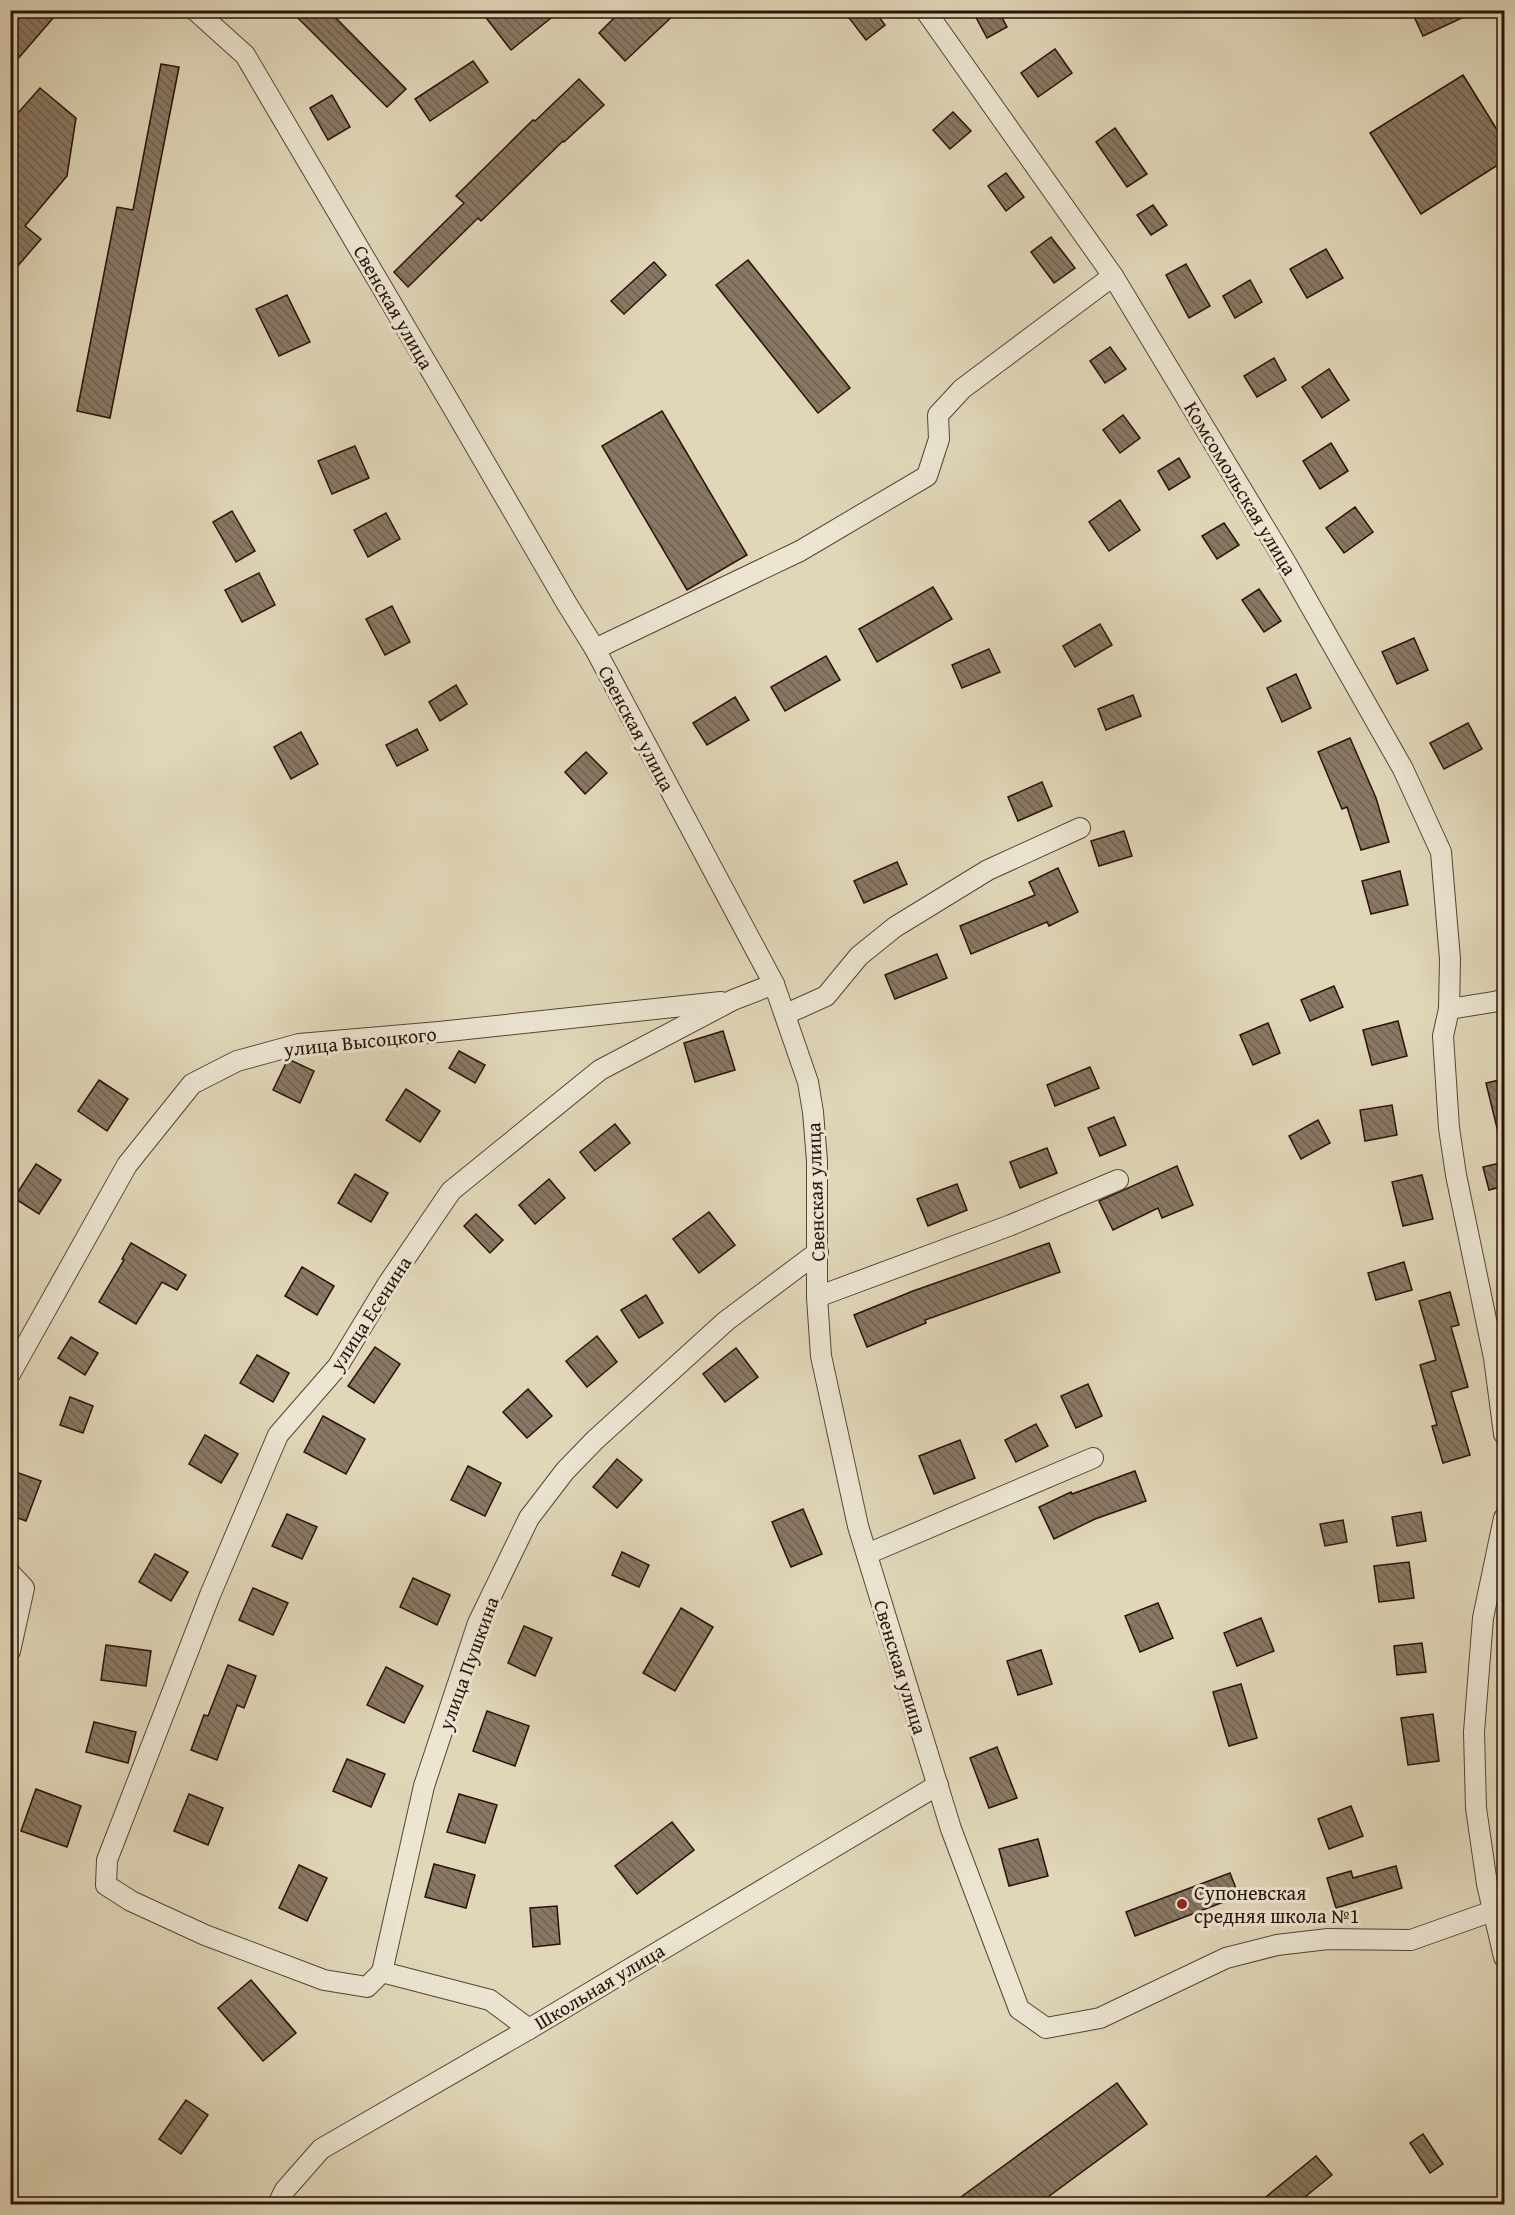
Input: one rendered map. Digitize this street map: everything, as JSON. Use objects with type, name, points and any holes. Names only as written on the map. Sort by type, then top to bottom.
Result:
[{"type":"street","name":"Свенская улица","points":[[195,10],[245,55],[595,649],[774,984],[808,1082],[813,1112],[817,1161],[817,1297],[821,1356],[858,1526],[955,1840],[1019,2009],[1046,2028],[1100,2018],[1226,1958],[1277,1945],[1328,1940],[1411,1940],[1499,1909]]},
{"type":"street","name":"Комсомольская улица","points":[[925,10],[1113,276],[1286,563],[1403,769],[1441,852],[1450,959],[1449,1009],[1443,1036],[1449,1128],[1456,1175],[1494,1358],[1504,1434]]},
{"type":"street","points":[[595,649],[800,551],[927,476],[939,439],[938,415],[962,389],[1113,276]]},
{"type":"street","points":[[786,1014],[826,996],[859,956],[895,927],[988,870],[1080,828]]},
{"type":"street","name":"улица Есенина","points":[[382,1972],[367,1987],[324,1980],[205,1935],[131,1901],[106,1885],[107,1860],[210,1595],[278,1435],[338,1366],[387,1285],[451,1191],[600,1071],[733,1000],[774,984]]},
{"type":"street","points":[[1449,1009],[1499,1001],[1504,998]]},
{"type":"street","name":"улица Высоцкого","points":[[10,1374],[127,1165],[192,1084],[219,1070],[237,1061],[299,1044],[439,1032],[733,1000]]},
{"type":"street","points":[[817,1297],[1011,1225],[1118,1180]]},
{"type":"street","name":"улица Пушкина","points":[[382,1972],[424,1786],[478,1623],[529,1518],[565,1471],[595,1440],[726,1321],[818,1252]]},
{"type":"street","points":[[867,1554],[1093,1458]]},
{"type":"street","points":[[1504,1518],[1483,1618],[1474,1732],[1476,1808],[1487,1884],[1499,1909],[1504,1957]]},
{"type":"street","points":[[10,1573],[24,1588],[10,1651]]},
{"type":"street","name":"Школьная улица","points":[[278,2205],[285,2190],[321,2149],[529,2029],[938,1785]]},
{"type":"street","points":[[382,1972],[490,2000],[529,2029]]},
{"type":"building","points":[[10,10],[60,10],[10,68]]},
{"type":"building","points":[[290,10],[328,10],[406,89],[387,107]]},
{"type":"building","points":[[480,10],[561,10],[511,50]]},
{"type":"building","points":[[622,10],[679,10],[625,61],[599,33]]},
{"type":"building","points":[[843,10],[874,10],[885,25],[866,40]]},
{"type":"building","points":[[972,10],[998,10],[1007,27],[987,38]]},
{"type":"building","points":[[1411,10],[1479,10],[1423,36]]},
{"type":"building","points":[[1055,49],[1072,73],[1038,97],[1021,73]]},
{"type":"building","points":[[473,61],[488,82],[430,121],[415,99]]},
{"type":"building","points":[[161,64],[179,67],[110,418],[77,411],[117,207],[133,210]]},
{"type":"building","points":[[1463,75],[1504,141],[1504,161],[1421,214],[1370,133]]},
{"type":"building","points":[[579,79],[604,105],[563,141],[481,221],[478,218],[408,287],[394,272],[464,203],[456,196],[533,120],[535,121]]},
{"type":"building","points":[[40,88],[76,118],[67,176],[25,226],[41,239],[10,275],[10,122]]},
{"type":"building","points":[[332,95],[350,127],[328,140],[310,108]]},
{"type":"building","points":[[953,112],[971,131],[950,149],[933,130]]},
{"type":"building","points":[[1115,128],[1147,174],[1127,187],[1096,142]]},
{"type":"building","points":[[1006,173],[1024,197],[1006,211],[988,186]]},
{"type":"building","points":[[1153,205],[1167,225],[1151,235],[1137,215]]},
{"type":"building","points":[[1051,237],[1075,268],[1054,283],[1031,252]]},
{"type":"building","points":[[1326,249],[1343,278],[1307,298],[1290,269]]},
{"type":"building","points":[[748,260],[850,388],[818,413],[716,285]]},
{"type":"building","points":[[654,262],[666,275],[624,314],[611,301]]},
{"type":"building","points":[[1186,264],[1210,306],[1189,318],[1166,275]]},
{"type":"building","points":[[1250,280],[1262,302],[1235,318],[1223,296]]},
{"type":"building","points":[[287,295],[310,342],[279,356],[256,309]]},
{"type":"building","points":[[1110,347],[1126,369],[1105,383],[1090,361]]},
{"type":"building","points":[[1274,358],[1286,380],[1257,397],[1244,376]]},
{"type":"building","points":[[1329,369],[1349,400],[1322,418],[1302,387]]},
{"type":"building","points":[[662,411],[747,555],[687,590],[602,446]]},
{"type":"building","points":[[1123,415],[1140,438],[1120,453],[1103,430]]},
{"type":"building","points":[[1331,443],[1348,471],[1320,489],[1303,461]]},
{"type":"building","points":[[355,446],[369,478],[332,494],[318,461]]},
{"type":"building","points":[[1179,458],[1190,477],[1169,490],[1158,471]]},
{"type":"building","points":[[1120,500],[1140,530],[1109,551],[1089,522]]},
{"type":"building","points":[[1355,507],[1373,532],[1344,553],[1326,528]]},
{"type":"building","points":[[232,511],[255,551],[236,562],[213,522]]},
{"type":"building","points":[[386,513],[400,539],[368,557],[354,530]]},
{"type":"building","points":[[1224,523],[1239,545],[1217,559],[1202,536]]},
{"type":"building","points":[[259,573],[275,605],[242,622],[225,590]]},
{"type":"building","points":[[933,587],[952,619],[877,662],[859,629]]},
{"type":"building","points":[[1259,589],[1281,621],[1264,632],[1242,600]]},
{"type":"building","points":[[392,606],[410,642],[385,655],[366,619]]},
{"type":"building","points":[[1100,624],[1112,645],[1075,667],[1063,646]]},
{"type":"building","points":[[1414,638],[1428,670],[1397,684],[1382,652]]},
{"type":"building","points":[[989,649],[1000,672],[962,688],[952,665]]},
{"type":"building","points":[[826,656],[840,680],[785,711],[771,687]]},
{"type":"building","points":[[1296,674],[1311,708],[1282,722],[1267,688]]},
{"type":"building","points":[[456,685],[467,704],[440,721],[429,702]]},
{"type":"building","points":[[1133,695],[1141,716],[1106,730],[1098,709]]},
{"type":"building","points":[[735,697],[749,720],[707,745],[693,723]]},
{"type":"building","points":[[1468,723],[1482,749],[1444,769],[1430,743]]},
{"type":"building","points":[[417,729],[428,750],[397,766],[386,745]]},
{"type":"building","points":[[301,732],[318,764],[291,779],[274,747]]},
{"type":"building","points":[[1350,738],[1376,798],[1389,842],[1361,850],[1347,807],[1342,809],[1318,752]]},
{"type":"building","points":[[586,752],[607,773],[585,794],[565,772]]},
{"type":"building","points":[[1042,782],[1052,806],[1018,821],[1008,797]]},
{"type":"building","points":[[1124,831],[1132,856],[1099,866],[1091,841]]},
{"type":"building","points":[[897,862],[907,884],[864,903],[854,881]]},
{"type":"building","points":[[1058,868],[1078,912],[1049,926],[1047,922],[971,954],[960,926],[1035,895],[1029,882]]},
{"type":"building","points":[[1400,871],[1408,905],[1371,914],[1362,881]]},
{"type":"building","points":[[937,954],[947,978],[895,999],[885,975]]},
{"type":"building","points":[[1334,986],[1343,1007],[1310,1021],[1301,1000]]},
{"type":"building","points":[[1398,1021],[1407,1056],[1372,1065],[1363,1030]]},
{"type":"building","points":[[1268,1023],[1280,1053],[1253,1065],[1240,1035]]},
{"type":"building","points":[[723,1031],[735,1070],[695,1082],[684,1043]]},
{"type":"building","points":[[459,1051],[485,1065],[475,1083],[449,1068]]},
{"type":"building","points":[[288,1059],[314,1071],[300,1103],[273,1090]]},
{"type":"building","points":[[1090,1067],[1099,1088],[1055,1106],[1047,1085]]},
{"type":"building","points":[[1504,1079],[1504,1131],[1498,1132],[1486,1083]]},
{"type":"building","points":[[99,1080],[128,1099],[107,1131],[78,1111]]},
{"type":"building","points":[[406,1089],[440,1111],[420,1142],[386,1120]]},
{"type":"building","points":[[1392,1105],[1397,1135],[1365,1141],[1360,1110]]},
{"type":"building","points":[[1114,1117],[1126,1145],[1100,1156],[1088,1128]]},
{"type":"building","points":[[1318,1120],[1330,1143],[1301,1159],[1289,1136]]},
{"type":"building","points":[[615,1124],[630,1143],[595,1171],[580,1152]]},
{"type":"building","points":[[1047,1148],[1057,1173],[1020,1188],[1010,1162]]},
{"type":"building","points":[[1504,1162],[1504,1186],[1489,1190],[1483,1167]]},
{"type":"building","points":[[36,1164],[61,1180],[39,1214],[14,1198]]},
{"type":"building","points":[[1177,1166],[1193,1205],[1162,1218],[1158,1208],[1113,1230],[1099,1201]]},
{"type":"building","points":[[355,1174],[388,1193],[371,1222],[338,1203]]},
{"type":"building","points":[[1422,1175],[1433,1219],[1403,1226],[1392,1182]]},
{"type":"building","points":[[549,1179],[565,1198],[535,1224],[519,1205]]},
{"type":"building","points":[[957,1184],[967,1210],[928,1226],[917,1199]]},
{"type":"building","points":[[709,1212],[735,1245],[699,1273],[673,1239]]},
{"type":"building","points":[[476,1214],[503,1240],[490,1253],[464,1226]]},
{"type":"building","points":[[131,1243],[186,1275],[177,1290],[162,1282],[136,1324],[99,1302],[124,1260],[122,1259]]},
{"type":"building","points":[[1049,1243],[1060,1272],[925,1320],[926,1323],[867,1347],[854,1315],[913,1291]]},
{"type":"building","points":[[1404,1262],[1412,1290],[1376,1300],[1368,1273]]},
{"type":"building","points":[[302,1267],[334,1286],[317,1315],[285,1296]]},
{"type":"building","points":[[1450,1292],[1459,1325],[1451,1327],[1468,1387],[1451,1392],[1470,1455],[1443,1463],[1432,1426],[1437,1425],[1420,1365],[1436,1360],[1419,1301]]},
{"type":"building","points":[[646,1295],[663,1323],[639,1338],[621,1310]]},
{"type":"building","points":[[597,1336],[617,1362],[587,1387],[566,1361]]},
{"type":"building","points":[[71,1337],[98,1353],[85,1375],[58,1358]]},
{"type":"building","points":[[375,1347],[400,1364],[374,1403],[348,1386]]},
{"type":"building","points":[[736,1348],[758,1377],[725,1402],[703,1374]]},
{"type":"building","points":[[257,1355],[289,1373],[273,1402],[240,1383]]},
{"type":"building","points":[[1088,1384],[1102,1416],[1076,1428],[1061,1396]]},
{"type":"building","points":[[528,1389],[552,1416],[527,1438],[503,1412]]},
{"type":"building","points":[[70,1397],[93,1406],[83,1433],[60,1425]]},
{"type":"building","points":[[323,1416],[365,1439],[346,1474],[304,1452]]},
{"type":"building","points":[[1036,1424],[1048,1446],[1016,1462],[1005,1440]]},
{"type":"building","points":[[205,1435],[238,1454],[221,1483],[189,1464]]},
{"type":"building","points":[[960,1440],[975,1478],[934,1494],[919,1456]]},
{"type":"building","points":[[617,1459],[642,1480],[617,1508],[593,1487]]},
{"type":"building","points":[[468,1466],[501,1483],[485,1516],[451,1500]]},
{"type":"building","points":[[10,1470],[41,1481],[26,1521],[10,1515]]},
{"type":"building","points":[[1135,1471],[1146,1501],[1095,1519],[1054,1539],[1039,1507],[1071,1492],[1072,1494]]},
{"type":"building","points":[[803,1509],[822,1554],[791,1567],[772,1522]]},
{"type":"building","points":[[1421,1512],[1426,1541],[1397,1546],[1392,1517]]},
{"type":"building","points":[[287,1514],[317,1527],[302,1559],[272,1546]]},
{"type":"building","points":[[1343,1520],[1347,1542],[1325,1546],[1320,1524]]},
{"type":"building","points":[[622,1552],[649,1565],[639,1587],[612,1575]]},
{"type":"building","points":[[155,1554],[188,1572],[171,1601],[139,1582]]},
{"type":"building","points":[[1409,1562],[1414,1598],[1379,1602],[1374,1566]]},
{"type":"building","points":[[413,1578],[450,1595],[437,1625],[400,1607]]},
{"type":"building","points":[[253,1588],[288,1603],[273,1635],[239,1620]]},
{"type":"building","points":[[1158,1603],[1173,1638],[1140,1652],[1125,1616]]},
{"type":"building","points":[[681,1608],[713,1627],[675,1691],[643,1673]]},
{"type":"building","points":[[1261,1618],[1274,1651],[1237,1666],[1224,1633]]},
{"type":"building","points":[[524,1626],[552,1638],[535,1676],[508,1663]]},
{"type":"building","points":[[1422,1643],[1426,1672],[1397,1675],[1394,1646]]},
{"type":"building","points":[[106,1645],[151,1651],[146,1686],[101,1680]]},
{"type":"building","points":[[1041,1650],[1052,1684],[1018,1695],[1007,1661]]},
{"type":"building","points":[[228,1665],[256,1676],[244,1708],[237,1705],[217,1760],[191,1750],[204,1715],[208,1716]]},
{"type":"building","points":[[386,1667],[423,1686],[404,1723],[367,1705]]},
{"type":"building","points":[[1241,1684],[1257,1738],[1229,1746],[1213,1692]]},
{"type":"building","points":[[487,1711],[529,1726],[515,1766],[473,1751]]},
{"type":"building","points":[[1433,1714],[1439,1761],[1408,1765],[1401,1718]]},
{"type":"building","points":[[94,1722],[136,1732],[128,1763],[86,1752]]},
{"type":"building","points":[[997,1747],[1017,1798],[989,1808],[970,1758]]},
{"type":"building","points":[[347,1759],[385,1774],[371,1807],[333,1791]]},
{"type":"building","points":[[36,1789],[81,1806],[67,1847],[21,1831]]},
{"type":"building","points":[[189,1794],[223,1808],[208,1845],[174,1831]]},
{"type":"building","points":[[459,1794],[497,1805],[485,1843],[447,1832]]},
{"type":"building","points":[[1351,1806],[1363,1836],[1329,1849],[1318,1819]]},
{"type":"building","points":[[672,1822],[694,1850],[637,1894],[615,1866]]},
{"type":"building","points":[[1038,1839],[1048,1876],[1009,1886],[999,1849]]},
{"type":"building","points":[[434,1864],[475,1875],[466,1908],[425,1897]]},
{"type":"building","points":[[299,1865],[327,1878],[307,1921],[279,1908]]},
{"type":"building","points":[[1396,1866],[1402,1888],[1336,1908],[1327,1878],[1351,1871],[1353,1878]]},
{"type":"building","name":"Супоневская средняя школа №1","points":[[1230,1873],[1239,1896],[1135,1936],[1126,1912]]},
{"type":"building","points":[[557,1906],[560,1944],[533,1947],[530,1908]]},
{"type":"building","points":[[251,1980],[296,2033],[263,2061],[218,2008]]},
{"type":"building","points":[[1117,2083],[1147,2124],[1037,2205],[950,2205]]},
{"type":"building","points":[[186,2100],[208,2115],[181,2154],[159,2139]]},
{"type":"building","points":[[1423,2134],[1443,2164],[1430,2173],[1410,2143]]},
{"type":"building","points":[[1316,2156],[1332,2175],[1295,2205],[1256,2205]]},
{"type":"place","name":"Супоневская средняя школа №1","points":[[1182,1904]]}]
